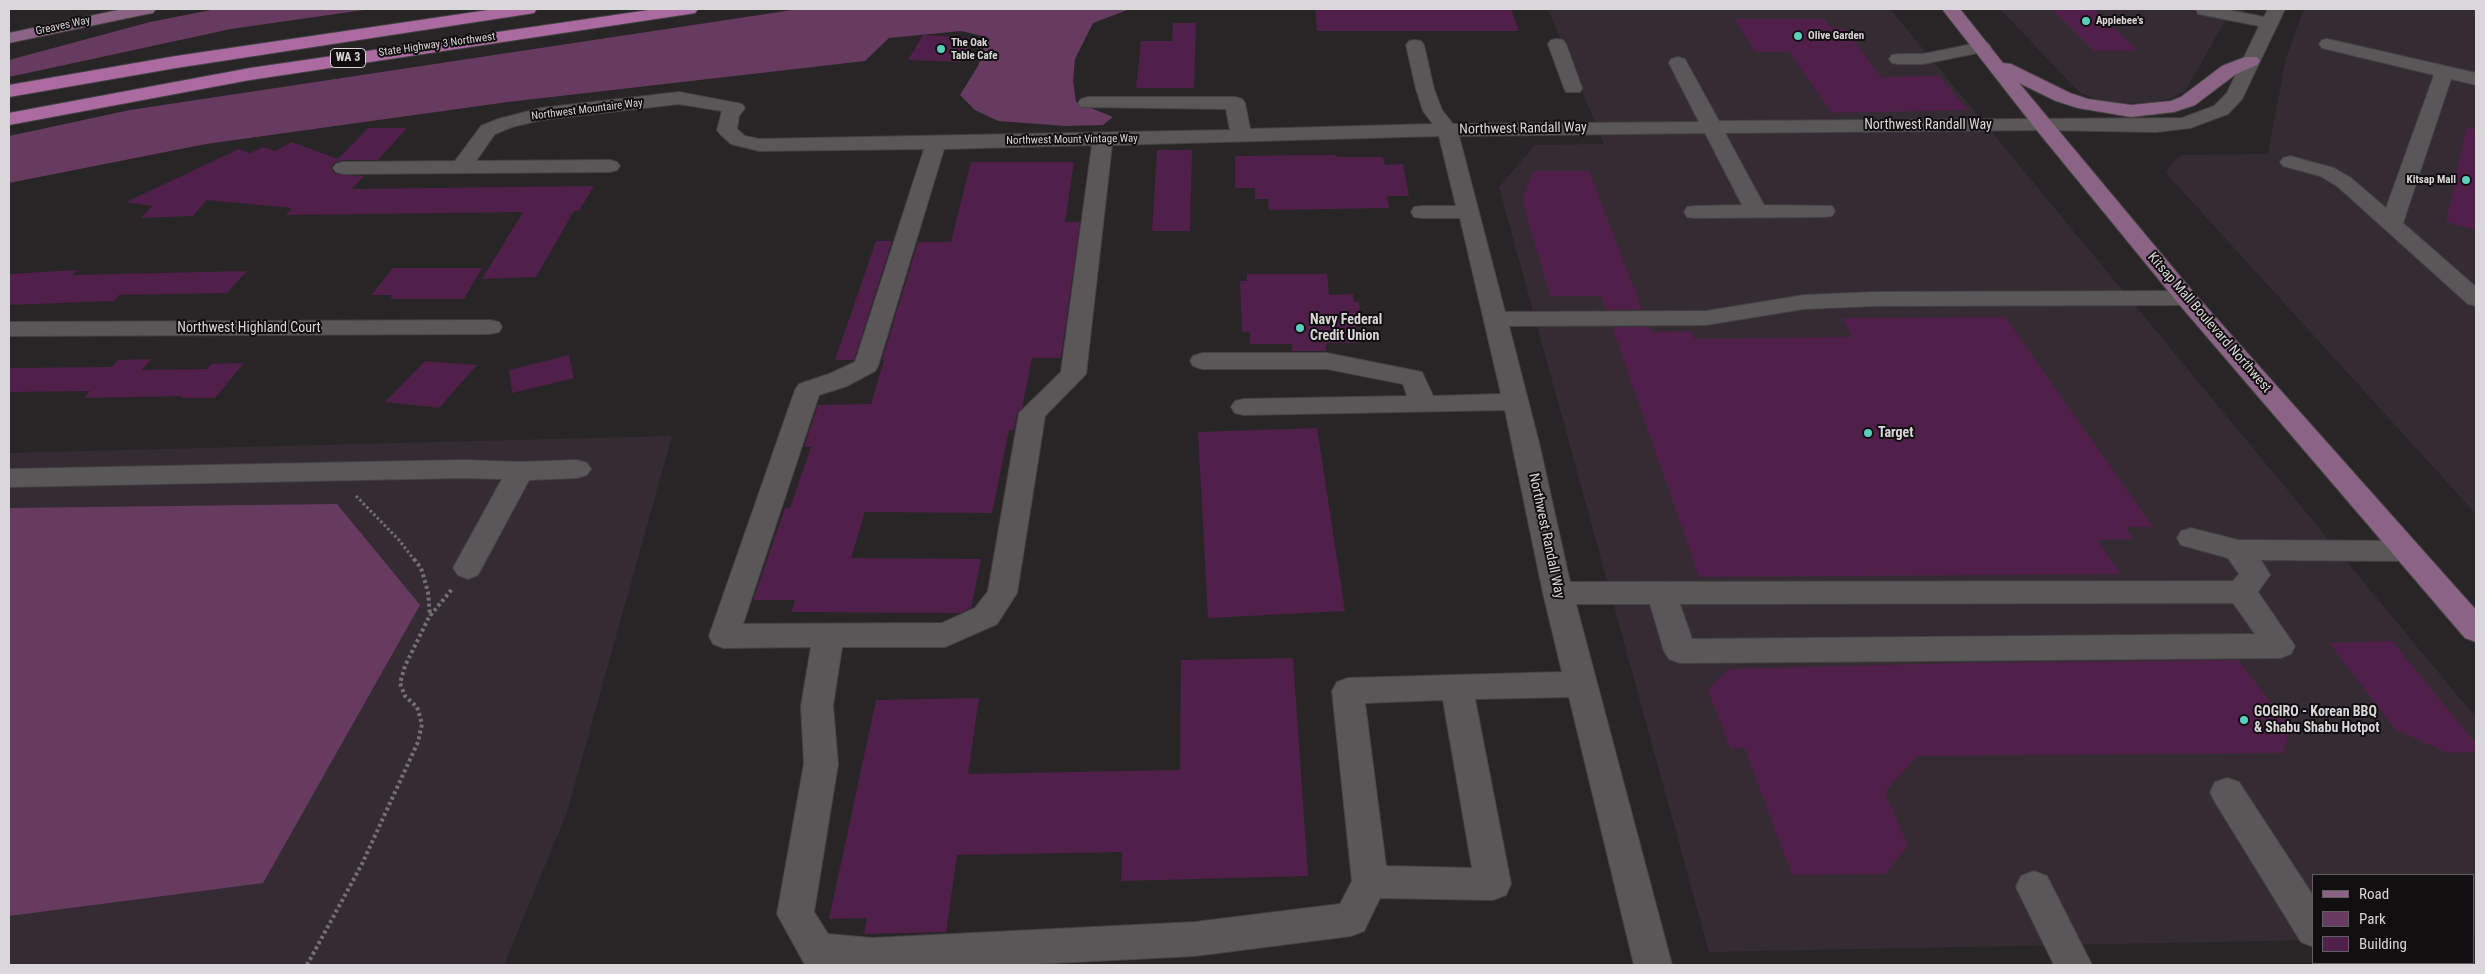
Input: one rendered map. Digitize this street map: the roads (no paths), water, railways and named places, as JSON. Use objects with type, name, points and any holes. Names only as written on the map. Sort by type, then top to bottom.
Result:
[{"type":"highway","name":"State Highway 3 Northwest","points":[[9,91],[185,60],[528,9]]},
{"type":"highway","name":"State Highway 3 Northwest","points":[[9,119],[250,74],[689,9]]},
{"type":"main road","name":"Greaves Way","points":[[9,28],[98,9]]},
{"type":"main road","name":"Greaves Way","points":[[9,38],[147,9]]},
{"type":"main road","name":"Kitsap Mall Boulevard Northwest","points":[[1951,9],[2042,124],[2186,298],[2476,630]]},
{"type":"main road","points":[[1994,62],[2063,97],[2085,104],[2131,111],[2174,106],[2188,101],[2230,70],[2251,61]]},
{"type":"street","points":[[2204,10],[2273,16]]},
{"type":"street","name":"Northwest Randall Way","points":[[1653,965],[1558,593],[1516,402],[1447,130],[2042,124],[2156,126],[2183,124],[2201,119],[2221,110],[2235,95],[2273,16]]},
{"type":"street","points":[[1557,44],[1573,88]]},
{"type":"street","points":[[2328,44],[2476,79]]},
{"type":"street","points":[[1416,45],[1425,90],[1433,111],[1447,130]]},
{"type":"street","points":[[1898,59],[1923,59],[1982,47]]},
{"type":"street","points":[[1678,63],[1756,211]]},
{"type":"street","points":[[2392,223],[2444,72]]},
{"type":"street","name":"Northwest Mountaire Way","points":[[460,168],[488,130],[505,123],[541,114],[679,98],[735,108]]},
{"type":"street","points":[[1088,103],[1234,103],[1241,136]]},
{"type":"street","name":"Northwest Mount Vintage Way","points":[[735,108],[729,115],[727,130],[738,140],[759,146],[1103,139],[1154,146],[1205,144],[1241,136],[1447,130]]},
{"type":"street","points":[[936,143],[866,366],[838,380],[808,390],[724,636],[945,634],[986,616],[1002,593],[1032,413],[1073,374],[1103,139]]},
{"type":"street","points":[[2290,162],[2327,172],[2344,182],[2476,299]]},
{"type":"street","points":[[343,168],[610,166]]},
{"type":"street","points":[[1695,212],[1824,211]]},
{"type":"street","points":[[1422,212],[1469,212]]},
{"type":"street","points":[[1496,319],[1706,318],[1804,302],[1875,299],[2186,298]]},
{"type":"street","name":"Northwest Highland Court","points":[[9,329],[490,327]]},
{"type":"street","points":[[1202,361],[1327,361],[1413,378],[1424,404]]},
{"type":"street","points":[[1244,407],[1516,402]]},
{"type":"street","points":[[9,478],[453,469],[520,471],[577,469]]},
{"type":"street","points":[[461,578],[520,471]]},
{"type":"street","points":[[2191,538],[2238,550],[2406,550]]},
{"type":"street","points":[[1558,593],[2240,592],[2255,575],[2238,550]]},
{"type":"street","points":[[1662,594],[1680,651],[2280,646],[2240,592]]},
{"type":"street","points":[[829,635],[817,706],[821,764],[795,914],[817,951],[872,955],[1195,940],[1350,919],[1370,882],[1348,691],[1582,684]]},
{"type":"street","points":[[1370,882],[1493,884],[1457,687]]},
{"type":"street","points":[[2227,792],[2312,927]]},
{"type":"street","points":[[2034,887],[2074,965]]},
{"type":"place","name":"Applebee's","points":[[2086,21]]},
{"type":"place","name":"Olive Garden","points":[[1798,36]]},
{"type":"place","name":"The Oak Table Cafe","points":[[941,49]]},
{"type":"place","name":"Kitsap Mall","points":[[2466,180]]},
{"type":"place","name":"Navy Federal Credit Union","points":[[1300,328]]},
{"type":"place","name":"Target","points":[[1868,433]]},
{"type":"place","name":"GOGIRO - Korean BBQ & Shabu Shabu Hotpot","points":[[2244,720]]}]
